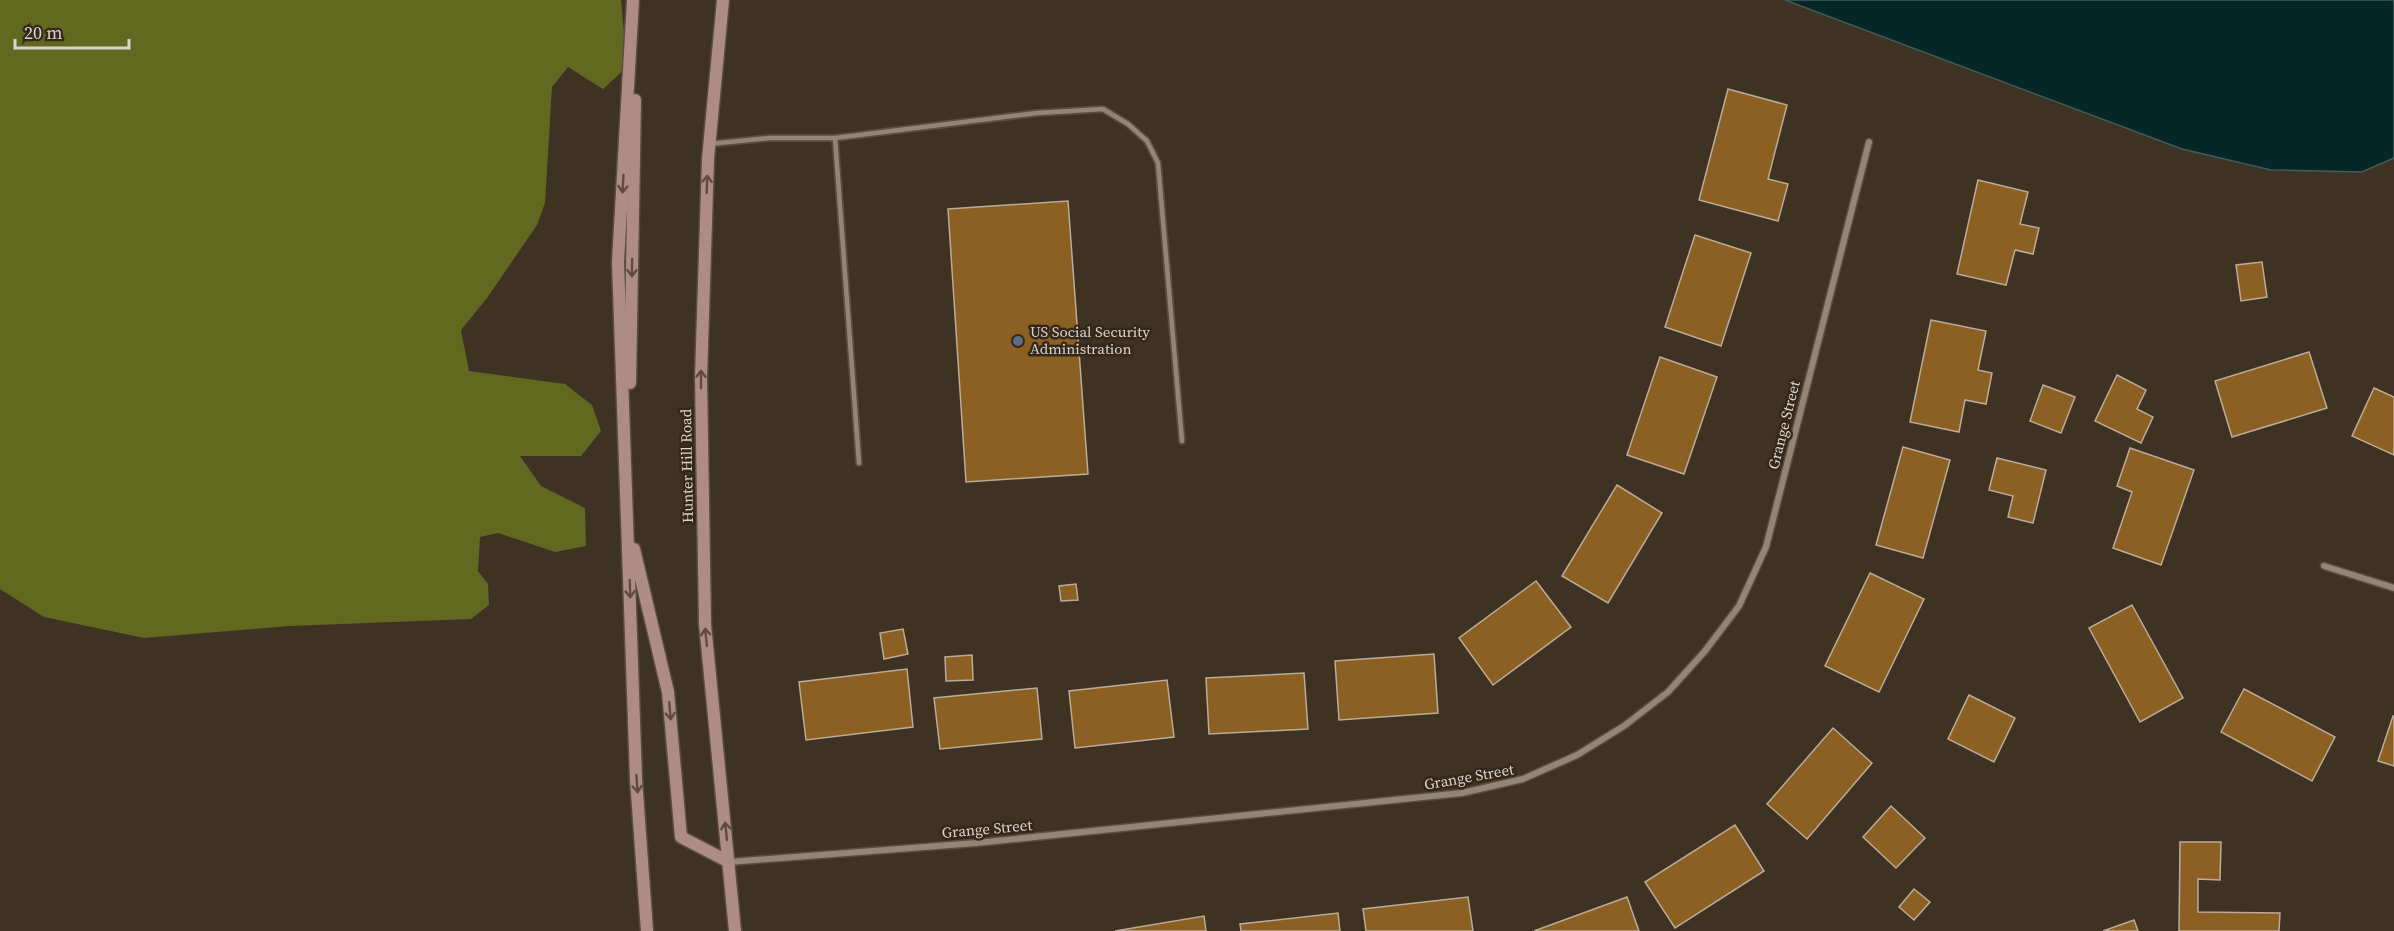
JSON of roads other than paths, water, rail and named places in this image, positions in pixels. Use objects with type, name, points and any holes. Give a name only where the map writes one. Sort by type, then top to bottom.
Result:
[{"type":"street","points":[[635,0],[627,524],[636,779],[647,931]]},
{"type":"street","name":"Hunter Hill Road","points":[[723,0],[709,144],[701,376],[705,624],[735,931]]},
{"type":"street","name":"Grange Street","points":[[729,862],[976,843],[1462,793],[1523,779],[1577,755],[1624,726],[1668,692],[1705,651],[1739,606],[1766,547],[1869,142]]},
{"type":"street","points":[[627,524],[668,692],[681,837],[729,862]]},
{"type":"street","points":[[2324,566],[2394,588]]},
{"type":"lane","points":[[709,144],[769,138],[835,138],[1037,113],[1103,109],[1128,124],[1147,141],[1158,163],[1182,441]]},
{"type":"lane","points":[[835,138],[859,464]]},
{"type":"water","points":[[1785,0],[2394,0],[2394,158],[2362,172],[2271,170],[2182,149]]},
{"type":"place","name":"US Social Security Administration","points":[[1018,341]]}]
